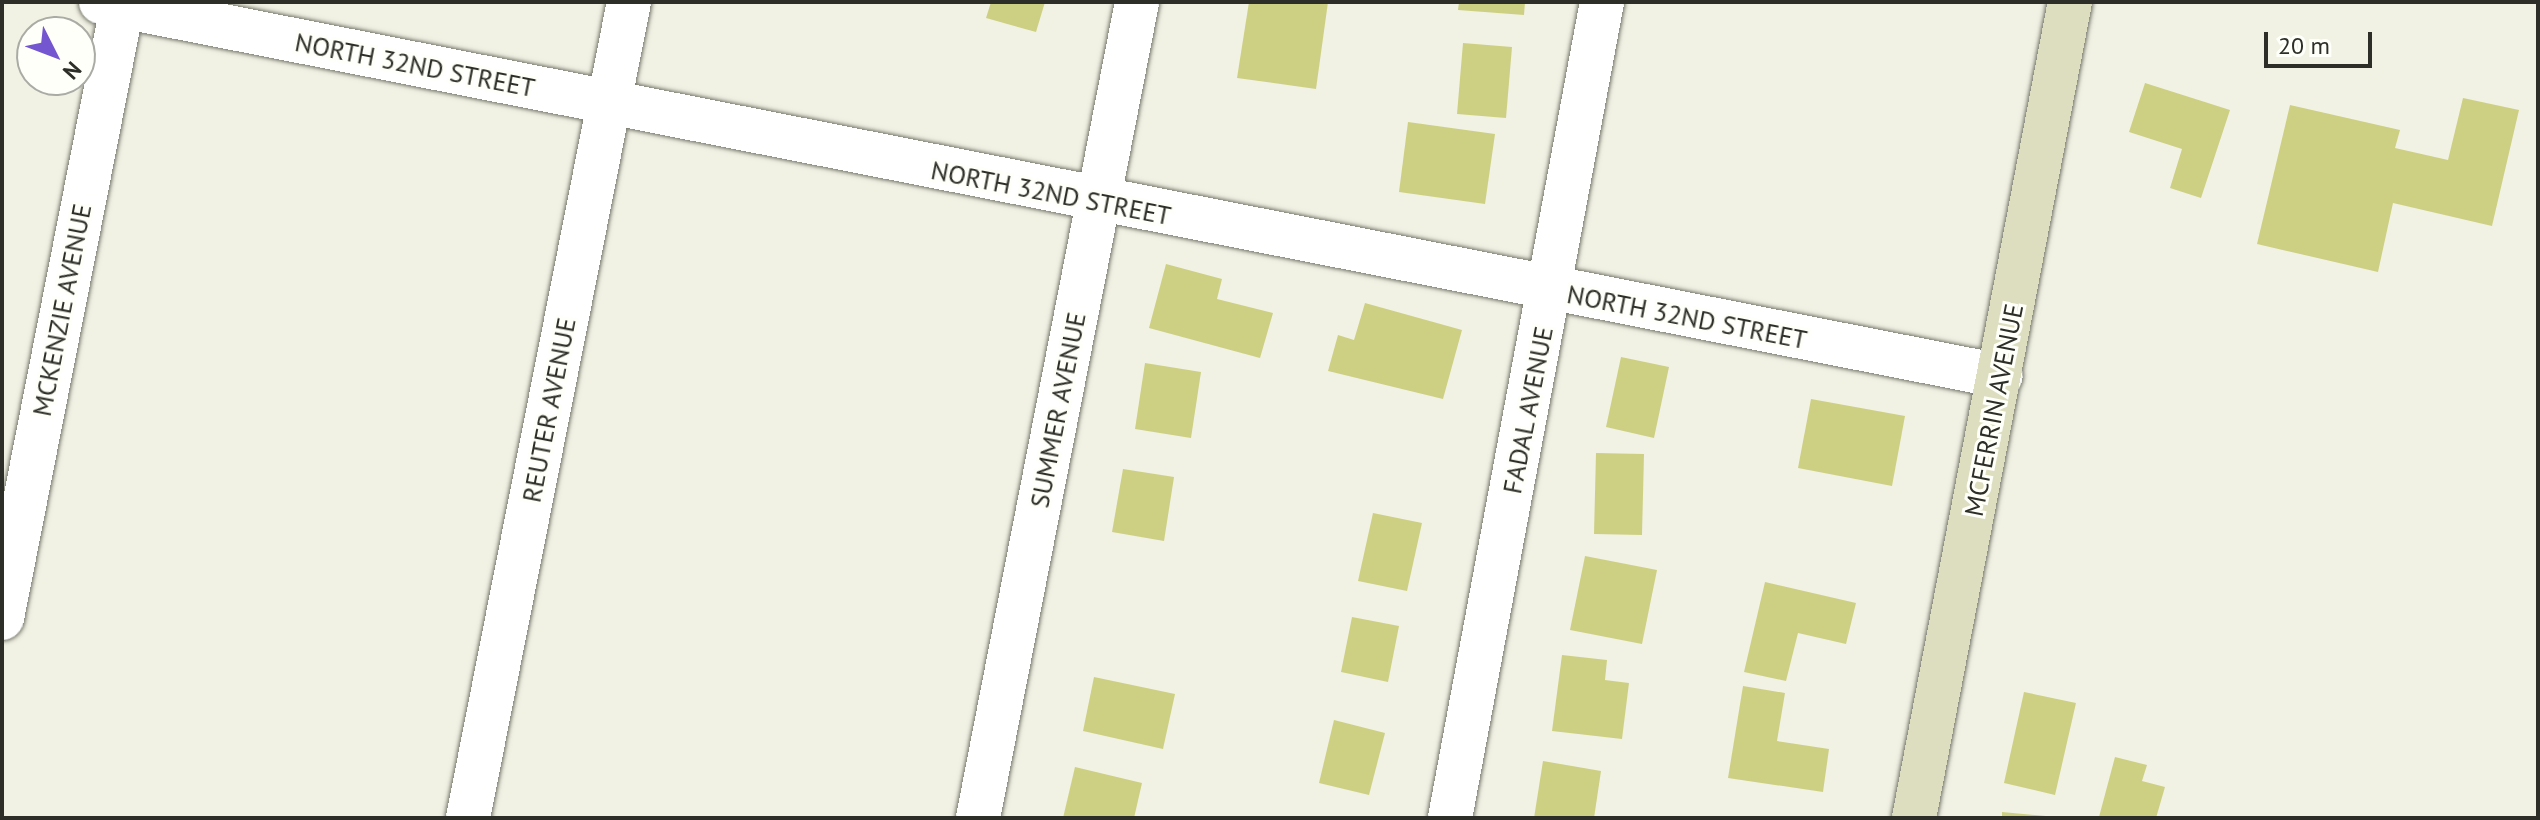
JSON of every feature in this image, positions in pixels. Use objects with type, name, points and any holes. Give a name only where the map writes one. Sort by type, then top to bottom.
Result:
[{"type":"street","name":"REUTER AVENUE","points":[[468,818],[629,2]]},
{"type":"street","name":"SUMMER AVENUE","points":[[978,818],[1137,2]]},
{"type":"street","name":"FADAL AVENUE","points":[[1450,818],[1602,2]]},
{"type":"street","name":"MCFERRIN AVENUE","points":[[1914,818],[2001,376],[2070,2]]},
{"type":"street","name":"NORTH 32ND STREET","points":[[115,3],[1098,202],[2001,376]]},
{"type":"street","name":"MCKENZIE AVENUE","points":[[2,618],[115,3]]},
{"type":"building","points":[[991,2],[1045,2],[1036,32],[986,18]]},
{"type":"building","points":[[1249,2],[1328,2],[1316,89],[1237,78]]},
{"type":"building","points":[[1459,2],[1525,2],[1524,15],[1458,10]]},
{"type":"building","points":[[1463,43],[1512,47],[1506,118],[1457,114]]},
{"type":"building","points":[[2145,83],[2230,110],[2201,198],[2170,188],[2182,149],[2129,132]]},
{"type":"building","points":[[2463,98],[2519,110],[2492,226],[2393,203],[2378,272],[2257,244],[2290,105],[2400,130],[2395,148],[2448,160]]},
{"type":"building","points":[[1408,122],[1495,134],[1485,204],[1399,192]]},
{"type":"building","points":[[1166,264],[1222,279],[1217,299],[1273,313],[1260,358],[1149,328]]},
{"type":"building","points":[[1365,303],[1462,330],[1443,399],[1328,371],[1338,335],[1354,340]]},
{"type":"building","points":[[1621,357],[1669,367],[1654,438],[1606,427]]},
{"type":"building","points":[[1145,363],[1201,372],[1191,438],[1135,429]]},
{"type":"building","points":[[1811,399],[1905,416],[1892,486],[1798,468]]},
{"type":"building","points":[[1596,453],[1644,454],[1642,535],[1594,534]]},
{"type":"building","points":[[1123,469],[1174,477],[1164,541],[1112,532]]},
{"type":"building","points":[[1373,513],[1422,523],[1407,591],[1358,581]]},
{"type":"building","points":[[1585,556],[1657,570],[1642,644],[1570,630]]},
{"type":"building","points":[[1765,582],[1856,603],[1846,644],[1798,633],[1786,681],[1744,672]]},
{"type":"building","points":[[1352,617],[1399,626],[1388,682],[1341,672]]},
{"type":"building","points":[[1562,655],[1607,660],[1605,680],[1629,683],[1622,739],[1552,731]]},
{"type":"building","points":[[1094,677],[1175,694],[1163,749],[1083,731]]},
{"type":"building","points":[[1743,686],[1785,693],[1777,741],[1829,749],[1823,792],[1728,778]]},
{"type":"building","points":[[2024,692],[2076,703],[2055,795],[2004,783]]},
{"type":"building","points":[[1334,720],[1385,733],[1369,795],[1319,783]]},
{"type":"building","points":[[2115,757],[2147,765],[2142,781],[2165,787],[2156,818],[2099,817]]},
{"type":"building","points":[[1543,761],[1601,771],[1594,818],[1534,818]]},
{"type":"building","points":[[1075,767],[1142,783],[1134,818],[1063,818]]},
{"type":"building","points":[[2002,812],[2046,816],[2046,818],[2002,818]]}]
